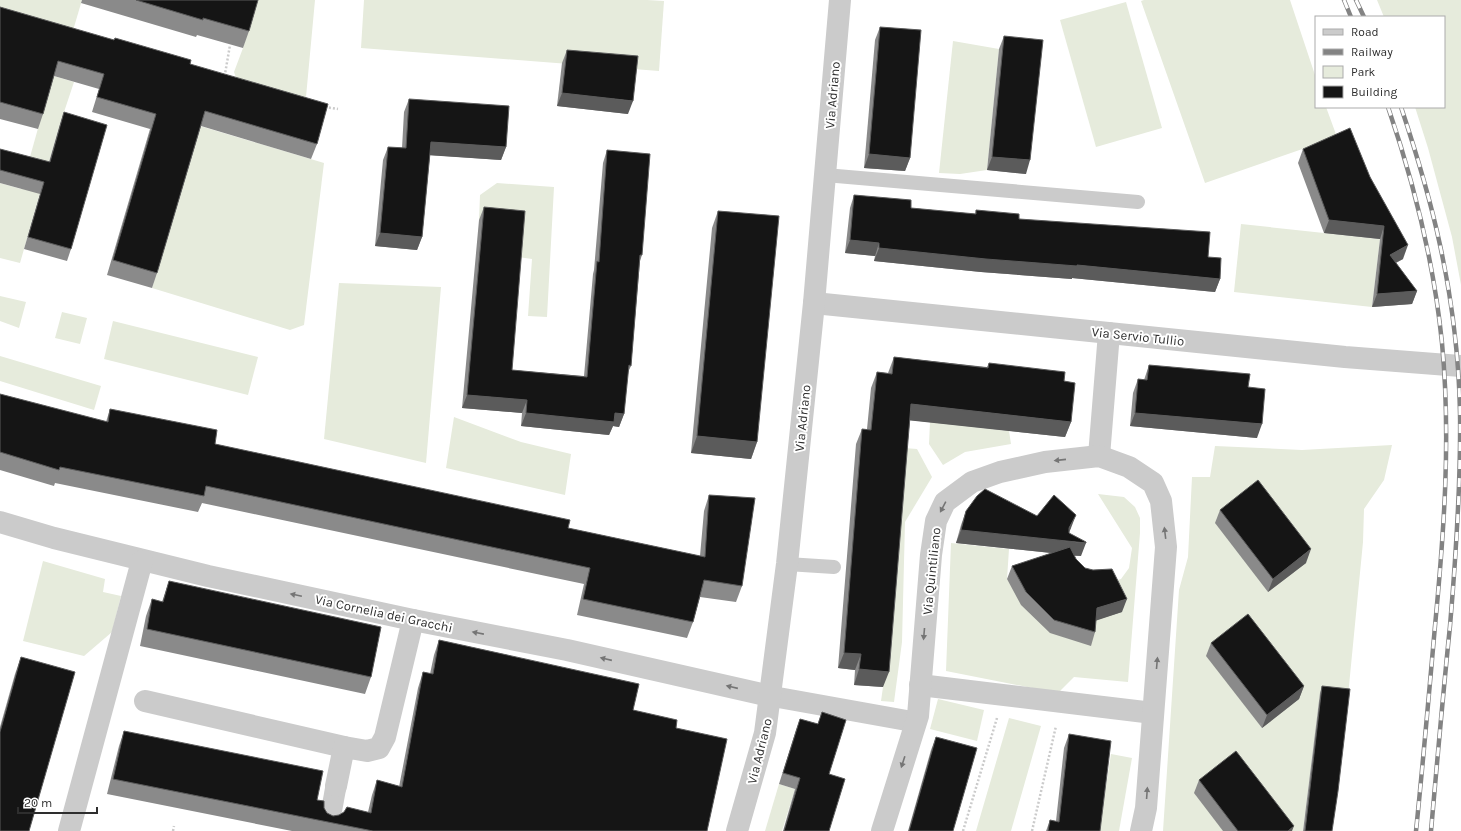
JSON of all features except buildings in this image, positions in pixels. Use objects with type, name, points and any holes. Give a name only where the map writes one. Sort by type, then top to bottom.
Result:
[{"type":"street","name":"Via Adriano","points":[[737,831],[766,733],[787,564],[814,303],[840,0]]},
{"type":"street","name":"Via Servio Tullio","points":[[814,303],[1345,357],[1461,366]]},
{"type":"street","points":[[1099,456],[1109,333]]},
{"type":"street","name":"Via Quintiliano","points":[[882,831],[918,716],[930,554],[936,521],[945,502],[972,482],[1000,472],[1044,462],[1099,456],[1130,467],[1153,483],[1161,501],[1166,548],[1146,808],[1141,831]]},
{"type":"street","name":"Via Cornelia dei Gracchi","points":[[0,522],[142,561],[413,620],[567,650],[770,696]]},
{"type":"street","points":[[69,831],[142,561]]},
{"type":"street","points":[[146,701],[344,747],[367,751],[379,748],[385,737],[413,620]]},
{"type":"street","points":[[920,685],[1153,714]]},
{"type":"street","points":[[770,696],[915,722]]},
{"type":"street","points":[[330,819],[344,747]]},
{"type":"lane","points":[[825,174],[1138,202]]},
{"type":"lane","points":[[787,564],[834,567]]},
{"type":"path","points":[[228,78],[225,74],[230,45]]},
{"type":"path","points":[[323,107],[338,109]]},
{"type":"path","points":[[963,831],[1004,695]]},
{"type":"path","points":[[1032,831],[1062,702]]},
{"type":"path","points":[[173,831],[174,826]]},
{"type":"green space","points":[[0,0],[82,0],[69,44],[0,24]]},
{"type":"green space","points":[[257,0],[315,0],[306,97],[239,86],[234,72],[243,48]]},
{"type":"green space","points":[[364,0],[664,1],[659,71],[361,48]]},
{"type":"green space","points":[[1290,0],[1315,75],[1315,108],[1326,108],[1337,137],[1205,183],[1141,1]]},
{"type":"green space","points":[[1377,0],[1461,0],[1461,285],[1452,237],[1428,148],[1415,108],[1445,108],[1445,16],[1384,16]]},
{"type":"green space","points":[[1126,2],[1162,128],[1096,147],[1060,20]]},
{"type":"green space","points":[[953,41],[999,49],[987,170],[960,174],[939,173]]},
{"type":"green space","points":[[0,60],[74,82],[60,124],[20,263],[0,258],[0,183],[21,189],[44,107]]},
{"type":"green space","points":[[200,126],[324,163],[304,325],[290,330],[152,288]]},
{"type":"green space","points":[[497,183],[554,187],[547,317],[528,316],[532,259],[518,257],[479,220],[480,195]]},
{"type":"green space","points":[[1241,224],[1380,239],[1372,307],[1234,292]]},
{"type":"green space","points":[[339,283],[441,287],[426,463],[324,439]]},
{"type":"green space","points":[[0,296],[26,302],[19,328],[0,321]]},
{"type":"green space","points":[[62,312],[87,318],[80,344],[55,338]]},
{"type":"green space","points":[[113,321],[258,357],[248,395],[104,359]]},
{"type":"green space","points":[[0,356],[101,386],[94,410],[0,381]]},
{"type":"green space","points":[[454,417],[521,442],[571,454],[565,495],[446,468]]},
{"type":"green space","points":[[930,422],[1009,431],[1011,444],[965,452],[943,465],[929,444]]},
{"type":"green space","points":[[1392,445],[1384,480],[1364,509],[1363,542],[1348,696],[1320,694],[1303,831],[1163,831],[1179,590],[1188,557],[1192,477],[1210,477],[1215,446],[1302,450]]},
{"type":"green space","points":[[904,448],[917,449],[932,477],[905,522],[902,642],[894,702],[881,701]]},
{"type":"green space","points":[[1098,494],[1124,497],[1135,507],[1140,518],[1128,682],[1074,677],[1058,693],[946,671],[951,543],[1009,549],[1007,579],[1092,622],[1107,583],[1121,579],[1129,568],[1132,548]]},
{"type":"green space","points":[[43,561],[105,579],[103,592],[121,596],[112,632],[84,656],[23,641]]},
{"type":"green space","points":[[938,699],[984,710],[977,741],[930,729]]},
{"type":"green space","points":[[1009,718],[1041,726],[1011,831],[976,831]]},
{"type":"green space","points":[[1111,754],[1132,758],[1119,831],[1099,831]]},
{"type":"green space","points":[[779,784],[795,789],[782,831],[765,831]]},
{"type":"railway","points":[[1344,0],[1351,16]]},
{"type":"railway","points":[[1356,0],[1364,16]]},
{"type":"railway","points":[[1388,108],[1422,224],[1434,283],[1445,379],[1446,450],[1444,520],[1416,831]]},
{"type":"railway","points":[[1401,108],[1427,193],[1444,266],[1454,329],[1460,413],[1460,466],[1456,546],[1431,831]]}]
